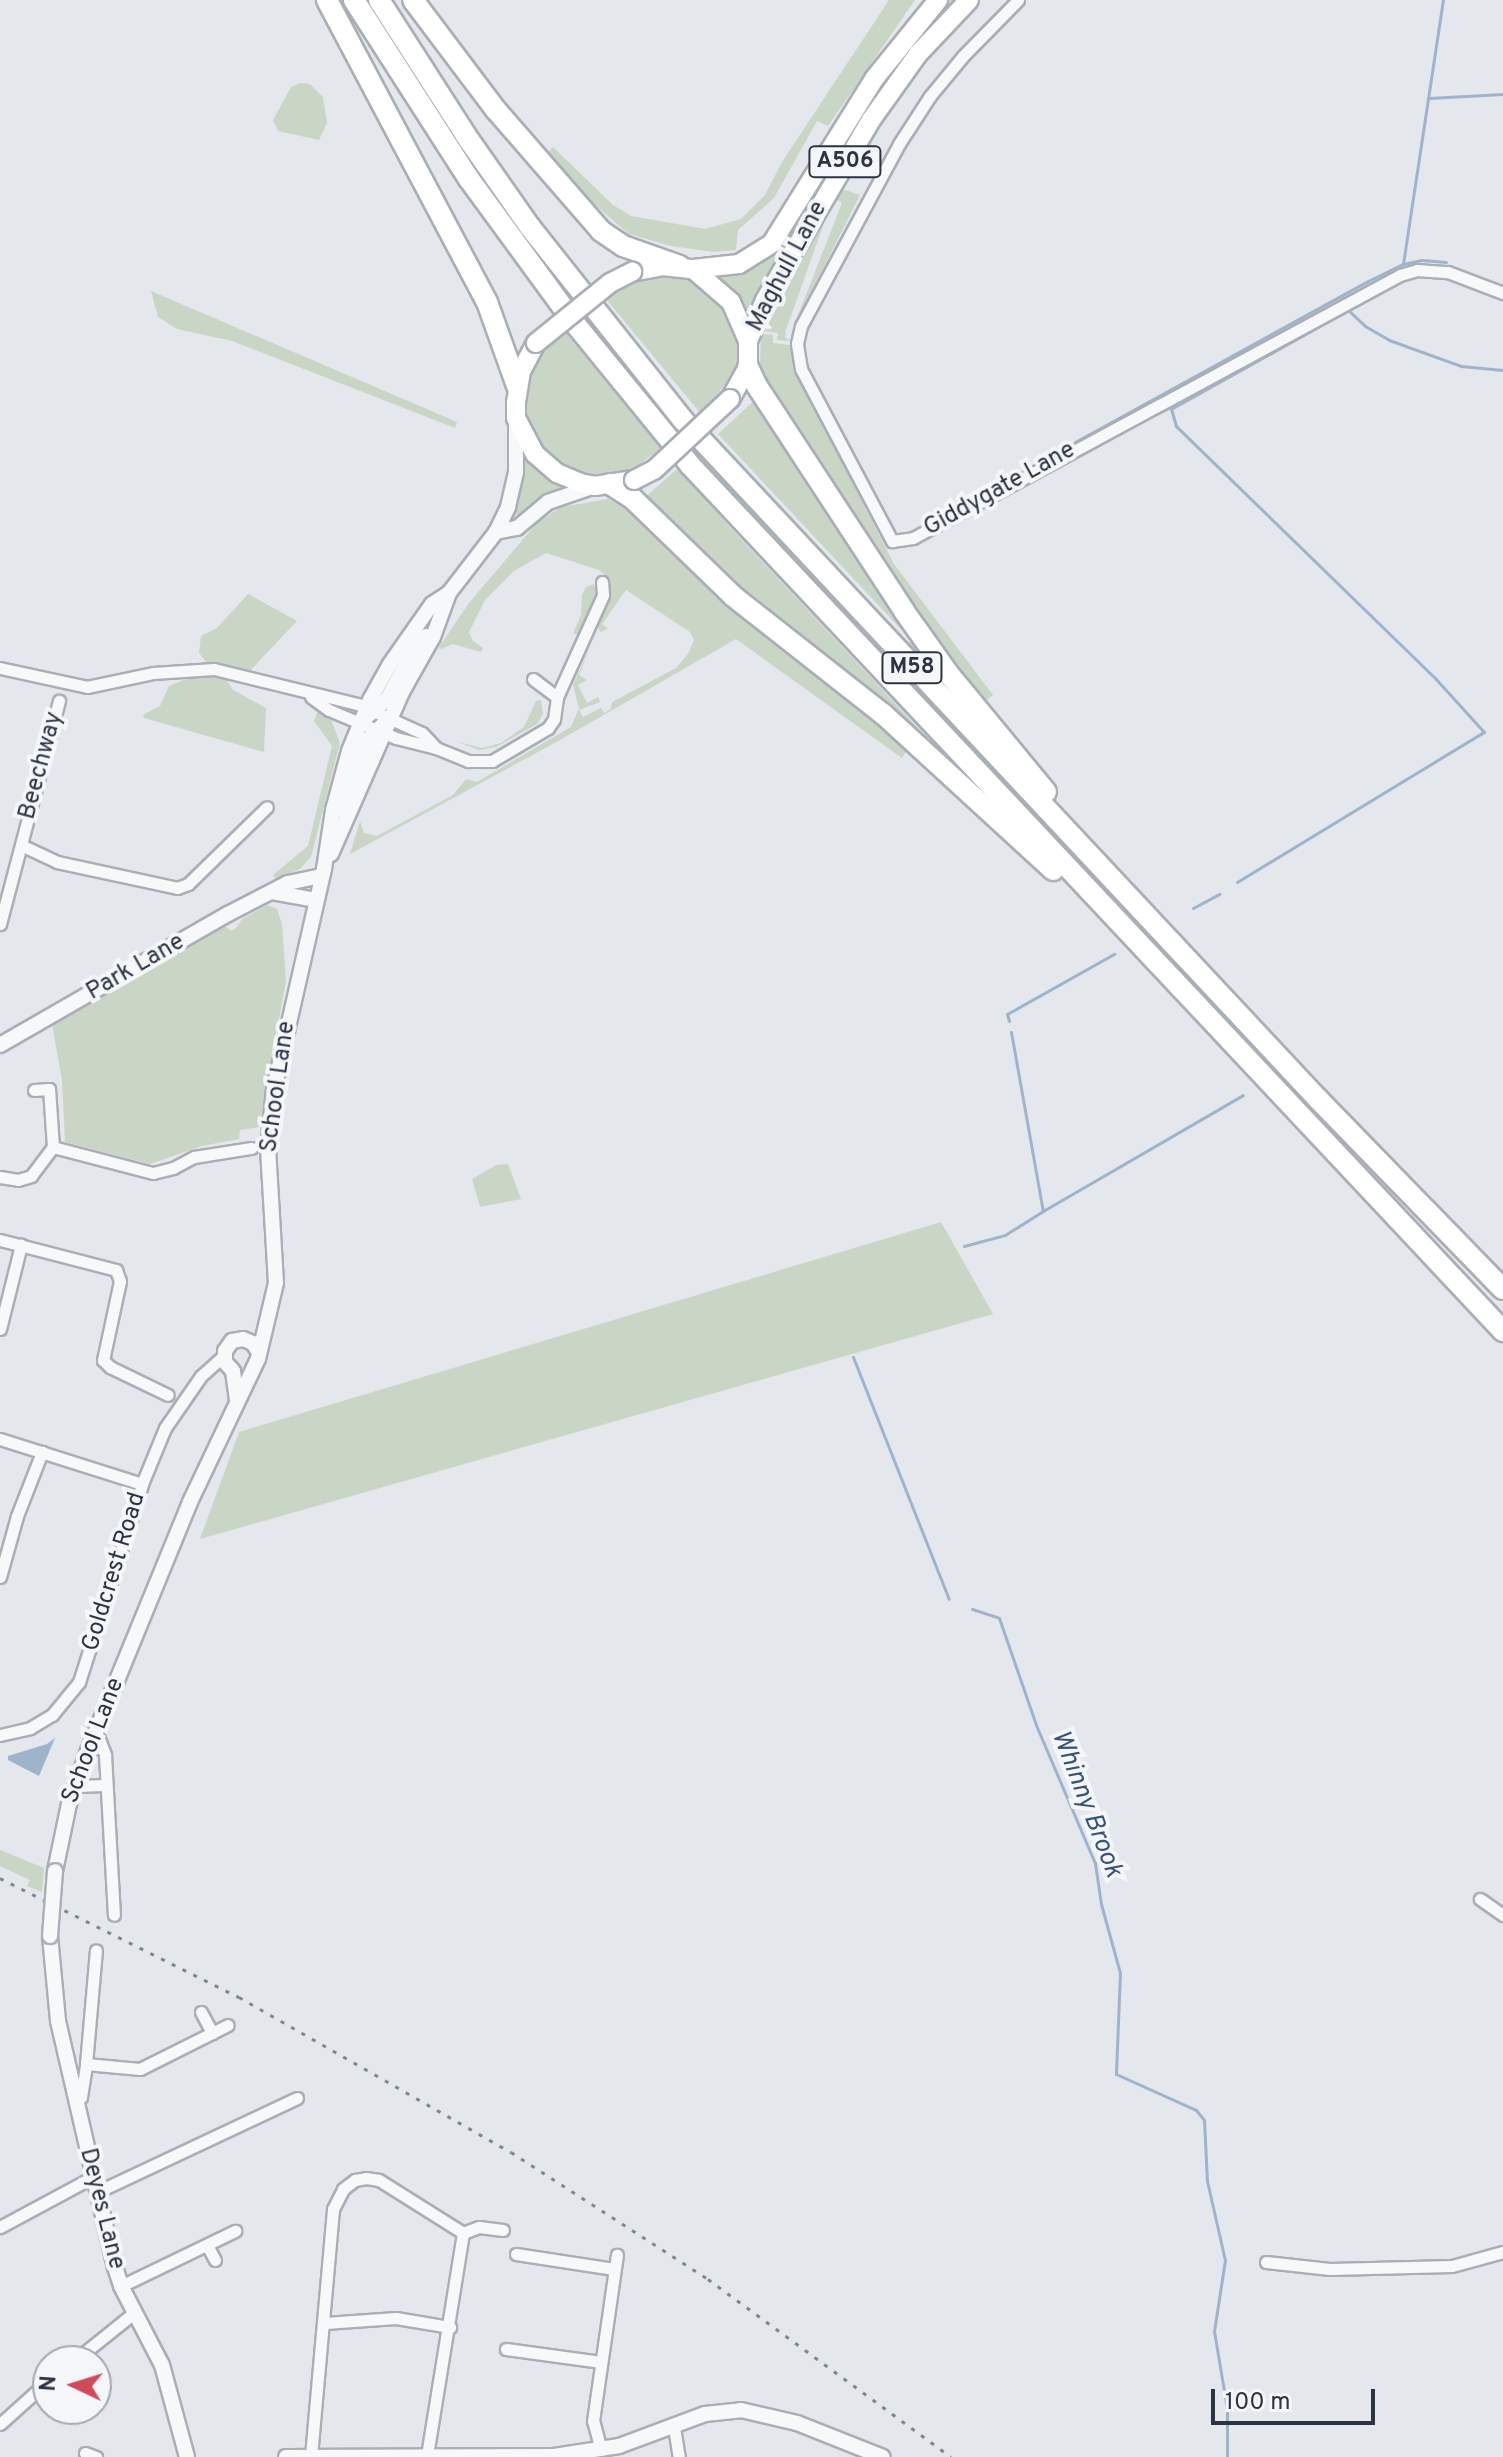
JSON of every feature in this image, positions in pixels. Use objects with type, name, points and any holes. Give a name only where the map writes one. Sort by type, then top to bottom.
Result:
[{"type":"highway","points":[[327,0],[487,302],[517,386]]},
{"type":"highway","name":"M58","points":[[354,0],[469,179],[576,325],[690,465],[1503,1331]]},
{"type":"highway","name":"M58","points":[[379,0],[504,191],[638,367],[763,509],[1503,1289]]},
{"type":"highway","points":[[413,0],[496,110],[601,231],[623,246],[686,268]]},
{"type":"highway","name":"M58","points":[[748,367],[837,511],[948,673],[1103,857],[1148,918]]},
{"type":"highway","name":"M58","points":[[603,485],[633,499],[733,596],[913,740],[1187,997]]},
{"type":"main road","name":"Maghull Lane","points":[[686,268],[739,264],[772,243],[874,79],[938,0]]},
{"type":"main road","name":"Maghull Lane","points":[[748,341],[765,300],[871,120],[918,54],[969,0]]},
{"type":"main road","name":"A506","points":[[686,268],[731,302],[748,341],[748,367],[730,399],[654,470],[634,480],[603,485],[570,480],[546,465],[535,454],[516,418],[517,386],[527,356],[536,343],[610,283],[632,272],[686,268]]},
{"type":"street","name":"Giddygate Lane","points":[[1018,0],[963,56],[930,96],[892,157],[801,326],[797,344],[801,369],[892,541],[913,538],[1401,274],[1417,270],[1448,272],[1503,293]]},
{"type":"street","points":[[449,593],[496,532],[514,485],[516,418]]},
{"type":"street","points":[[496,532],[517,528],[548,502],[603,485]]},
{"type":"street","points":[[304,693],[329,710],[381,732],[468,761],[492,761],[548,728],[558,710],[557,697],[603,595],[602,582]]},
{"type":"street","name":"School Lane","points":[[323,873],[381,732],[439,622],[449,593]]},
{"type":"street","name":"School Lane","points":[[76,2102],[58,2021],[50,1936],[55,1871],[74,1786],[190,1502],[258,1351],[276,1283],[269,1125],[283,1037],[323,873],[336,798],[360,723],[370,709],[390,664],[432,604],[449,593]]},
{"type":"street","name":"School Lane","points":[[370,709],[387,699],[413,651],[439,622]]},
{"type":"street","points":[[0,668],[87,687],[153,673],[205,668],[370,709],[422,733],[436,748]]},
{"type":"street","points":[[533,679],[557,697]]},
{"type":"street","name":"Beechway","points":[[0,924],[59,701]]},
{"type":"street","name":"School Lane","points":[[328,840],[365,742],[381,732]]},
{"type":"street","points":[[21,845],[57,862],[177,888],[188,884],[267,807]]},
{"type":"street","name":"Park Lane","points":[[0,1045],[288,883],[323,873]]},
{"type":"street","points":[[272,892],[316,900]]},
{"type":"street","points":[[0,1177],[18,1180],[31,1176],[53,1147],[49,1089],[34,1090]]},
{"type":"street","points":[[53,1147],[153,1173],[173,1168],[194,1157],[251,1148]]},
{"type":"street","points":[[0,1240],[118,1272],[120,1281],[103,1360],[110,1367],[168,1395]]},
{"type":"street","points":[[0,1329],[21,1245]]},
{"type":"street","name":"School Lane","points":[[229,1364],[232,1341],[243,1339],[269,1307]]},
{"type":"street","points":[[243,1339],[253,1343],[258,1351]]},
{"type":"street","points":[[229,1364],[242,1373],[252,1369]]},
{"type":"street","points":[[229,1364],[237,1400]]},
{"type":"street","name":"Goldcrest Road","points":[[0,1735],[30,1728],[52,1715],[79,1682],[142,1484],[165,1428],[201,1376],[229,1364]]},
{"type":"street","points":[[0,1439],[142,1484]]},
{"type":"street","points":[[0,1577],[17,1516],[42,1452]]},
{"type":"street","points":[[96,1731],[105,1755],[114,1915]]},
{"type":"street","points":[[74,1786],[105,1785]]},
{"type":"street","points":[[1480,1899],[1503,1915]]},
{"type":"street","name":"Deyes Lane","points":[[96,1950],[86,2064],[81,2097],[76,2102],[121,2286],[171,2390],[187,2457]]},
{"type":"street","points":[[201,2012],[212,2033]]},
{"type":"street","points":[[86,2064],[140,2069],[228,2025]]},
{"type":"street","points":[[0,2227],[297,2098]]},
{"type":"street","points":[[311,2456],[318,2350],[325,2323],[333,2209],[343,2189],[355,2180],[379,2180],[463,2233]]},
{"type":"street","points":[[463,2233],[479,2227],[503,2230]]},
{"type":"street","points":[[121,2286],[235,2231]]},
{"type":"street","points":[[427,2455],[463,2233]]},
{"type":"street","points":[[532,2256],[535,2241]]},
{"type":"street","points":[[207,2245],[215,2260]]},
{"type":"street","points":[[1266,2262],[1330,2269],[1452,2266],[1503,2252]]},
{"type":"street","points":[[516,2254],[614,2269]]},
{"type":"street","points":[[601,2450],[593,2421],[617,2255]]},
{"type":"street","points":[[94,2345],[135,2312]]},
{"type":"street","points":[[325,2323],[396,2318],[450,2327]]},
{"type":"street","points":[[506,2349],[601,2362]]},
{"type":"street","points":[[518,2365],[521,2351]]},
{"type":"street","points":[[0,2424],[32,2395]]},
{"type":"street","points":[[286,2457],[554,2456],[601,2450],[717,2412],[755,2411],[883,2457]]},
{"type":"street","points":[[674,2427],[679,2457]]},
{"type":"green space","points":[[365,0],[372,0],[571,292],[567,295],[452,136]]},
{"type":"green space","points":[[889,0],[915,0],[828,126],[817,121],[774,198],[738,230],[736,250],[714,252],[671,246],[629,234],[587,198],[546,155],[553,147],[613,205],[631,216],[705,229],[741,219],[765,195],[782,162]]},
{"type":"green space","points":[[947,0],[960,0],[748,316],[734,292],[717,275],[747,267],[895,61]]},
{"type":"green space","points":[[300,83],[310,84],[323,97],[327,123],[319,140],[278,131],[273,120],[291,87]]},
{"type":"green space","points":[[842,189],[860,195],[791,333],[842,203],[836,199]]},
{"type":"green space","points":[[828,212],[786,330],[785,337],[790,341],[777,340],[778,333],[763,331],[764,326]]},
{"type":"green space","points":[[643,274],[686,276],[696,281],[722,301],[739,341],[738,362],[731,383],[727,382],[701,414],[606,299]]},
{"type":"green space","points":[[151,291],[457,422],[455,428],[232,341],[177,329],[158,317]]},
{"type":"green space","points":[[587,314],[683,429],[679,433],[583,317]]},
{"type":"green space","points":[[564,331],[661,448],[640,464],[622,472],[623,475],[597,479],[571,472],[542,452],[524,416],[522,392],[535,362]]},
{"type":"green space","points":[[761,334],[773,335],[773,343],[790,345],[797,374],[894,564],[993,695],[983,703],[914,611],[766,390],[770,386],[760,365]]},
{"type":"green space","points":[[757,398],[971,712],[907,645],[911,640],[718,434]]},
{"type":"green space","points":[[700,449],[957,724],[948,732],[698,462],[695,454]]},
{"type":"green space","points":[[523,451],[541,471],[566,488],[517,515],[511,509],[521,485]]},
{"type":"green space","points":[[678,468],[979,793],[790,636],[643,499]]},
{"type":"green space","points":[[608,499],[628,510],[632,506],[657,538],[713,589],[908,748],[902,758],[736,639],[560,740],[350,854],[360,821],[364,833],[377,836],[453,795],[466,779],[477,782],[571,727],[579,708],[573,685],[591,645],[579,675],[587,680],[578,685],[587,703],[598,697],[600,702],[579,710],[583,717],[601,708],[604,713],[611,709],[612,702],[676,668],[688,654],[694,640],[690,632],[626,590],[602,624],[608,629],[600,632],[597,624],[610,589],[606,576],[599,570],[546,553],[514,571],[485,600],[469,632],[473,641],[483,648],[481,652],[453,644],[439,647],[469,603],[537,523],[561,507]]},
{"type":"green space","points":[[594,584],[597,593],[578,635],[573,633],[581,615],[582,595],[586,587]]},
{"type":"green space","points":[[248,594],[297,621],[247,674],[208,664],[199,653],[201,636],[217,628]]},
{"type":"green space","points":[[196,675],[226,679],[233,690],[266,708],[264,752],[144,718],[143,715],[160,706],[169,686]]},
{"type":"green space","points":[[541,700],[543,714],[537,724],[496,747],[479,750],[458,742],[482,748],[501,743],[524,727],[536,701]]},
{"type":"green space","points":[[318,710],[330,717],[340,743],[311,857],[300,869],[276,880],[273,875],[308,846],[332,746],[314,721]]},
{"type":"green space","points":[[268,905],[277,909],[282,924],[286,981],[259,1127],[240,1130],[239,1139],[202,1146],[150,1164],[65,1142],[62,1080],[52,1024],[225,926],[231,931],[242,919]]},
{"type":"green space","points":[[508,1164],[521,1199],[480,1207],[472,1179],[496,1165]]},
{"type":"green space","points":[[941,1222],[993,1314],[200,1539],[239,1432]]},
{"type":"green space","points":[[0,1850],[44,1868],[42,1892],[27,1886],[30,1880],[0,1866]]},
{"type":"water","points":[[55,1738],[39,1776],[8,1760],[8,1756],[47,1744]]},
{"type":"waterway","points":[[1403,264],[1443,0]]},
{"type":"waterway","points":[[1429,98],[1503,94]]},
{"type":"waterway","points":[[1075,442],[1403,264],[1422,260],[1446,262]]},
{"type":"waterway","points":[[1237,882],[1484,732],[1436,679],[1176,426],[1171,409],[1348,310],[1365,326],[1389,340],[1461,366],[1503,370]]},
{"type":"waterway","points":[[1193,908],[1219,894]]},
{"type":"waterway","points":[[1009,1021],[1007,1014],[1114,954]]},
{"type":"waterway","points":[[1011,1032],[1043,1211],[1243,1095]]},
{"type":"waterway","points":[[964,1246],[1005,1235],[1043,1211]]},
{"type":"waterway","points":[[853,1357],[949,1599]]},
{"type":"waterway","name":"Whinny Brook","points":[[972,1609],[999,1618],[1036,1725],[1095,1863],[1101,1904],[1120,1973],[1116,2074],[1196,2110],[1204,2120],[1207,2181],[1225,2260],[1214,2331],[1227,2409],[1227,2457]]},
{"type":"railway","points":[[0,1878],[239,1997],[511,2152],[708,2279],[951,2457]]}]
